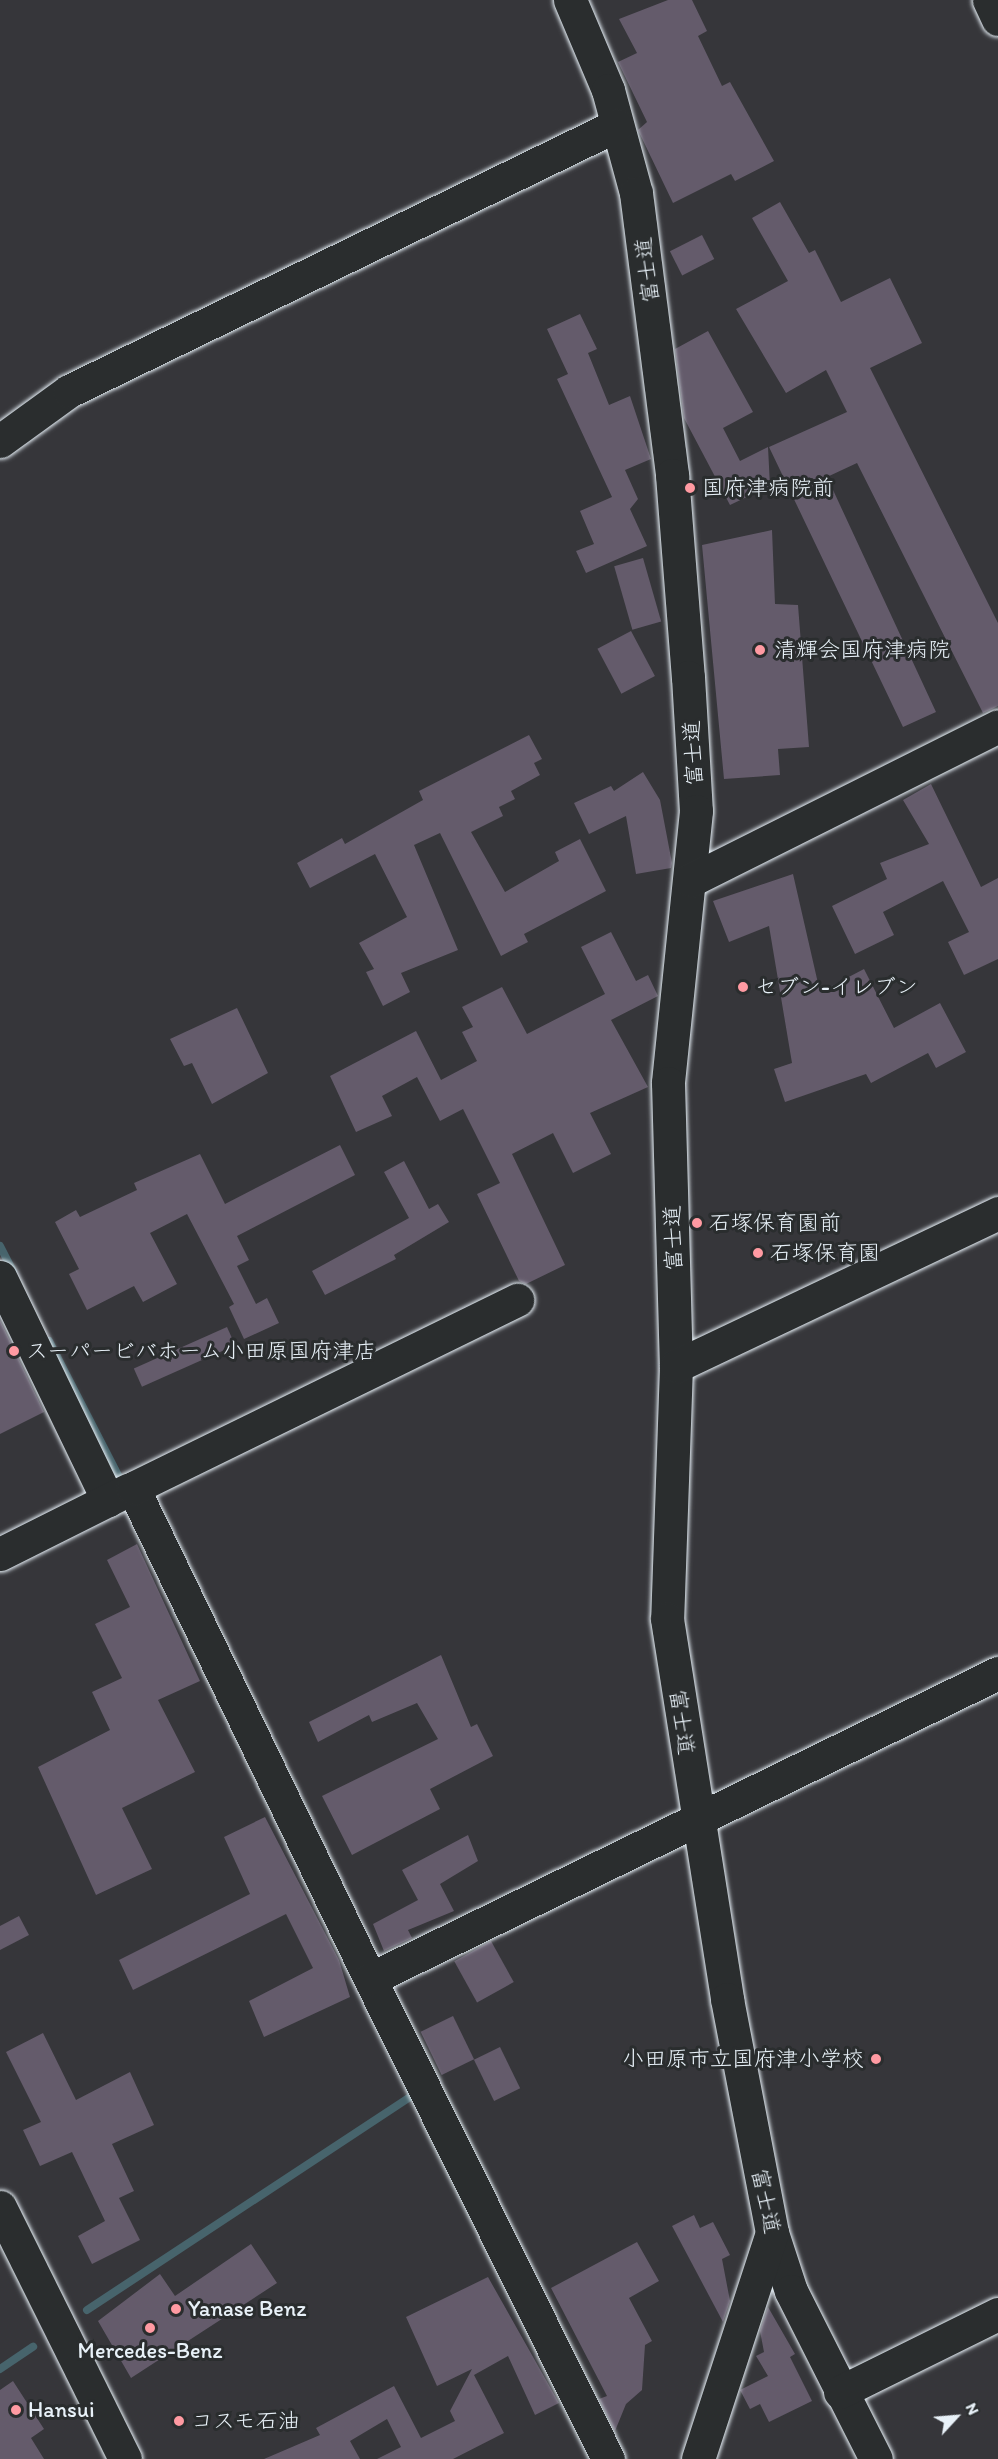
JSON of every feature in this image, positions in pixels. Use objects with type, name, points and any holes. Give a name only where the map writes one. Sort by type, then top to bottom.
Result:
[{"type":"street","name":"富士道","points":[[570,0],[617,125],[644,238],[672,475],[696,811],[669,1083],[676,1366],[667,1619],[696,1819],[772,2233],[791,2291],[840,2392],[876,2459]]},
{"type":"street","points":[[989,0],[998,19]]},
{"type":"street","points":[[0,441],[69,391],[617,125]]},
{"type":"street","points":[[690,879],[998,726]]},
{"type":"street","points":[[676,1366],[998,1213]]},
{"type":"street","points":[[0,1277],[120,1494],[370,1979],[608,2459]]},
{"type":"street","points":[[0,1554],[517,1300]]},
{"type":"street","points":[[370,1979],[998,1673]]},
{"type":"street","points":[[0,2207],[124,2459]]},
{"type":"street","points":[[698,2459],[772,2233]]},
{"type":"street","points":[[840,2392],[998,2314]]},
{"type":"building","points":[[668,0],[692,0],[707,31],[698,36],[722,86],[730,82],[774,161],[735,181],[731,174],[673,203],[638,130],[647,122],[618,62],[637,53],[619,19]]},
{"type":"building","points":[[780,202],[809,253],[815,250],[841,302],[890,278],[922,343],[870,368],[998,623],[998,706],[983,713],[857,463],[827,477],[936,712],[903,727],[769,447],[847,412],[826,370],[786,393],[736,309],[788,281],[752,218]]},
{"type":"building","points":[[702,235],[714,259],[682,275],[670,251]]},
{"type":"building","points":[[580,314],[597,349],[588,353],[609,405],[630,396],[651,459],[625,470],[638,499],[630,509],[647,546],[586,573],[576,551],[594,544],[580,511],[612,497],[557,379],[568,374],[547,329]]},
{"type":"building","points":[[708,331],[753,412],[723,428],[740,461],[768,447],[770,486],[730,505],[684,418],[675,349]]},
{"type":"building","points":[[772,530],[775,604],[798,605],[809,747],[778,749],[780,775],[724,779],[702,545]]},
{"type":"building","points":[[643,558],[661,621],[632,630],[614,566]]},
{"type":"building","points":[[631,631],[655,676],[621,694],[597,649]]},
{"type":"building","points":[[529,735],[542,759],[534,763],[540,775],[511,791],[515,799],[499,807],[503,816],[471,832],[505,892],[559,861],[555,852],[580,839],[606,891],[524,934],[528,942],[501,956],[440,833],[414,845],[458,950],[401,973],[410,992],[383,1006],[366,972],[374,969],[359,943],[407,917],[375,854],[310,888],[297,863],[342,838],[345,844],[423,800],[419,791]]},
{"type":"building","points":[[643,772],[660,800],[672,863],[671,868],[636,874],[626,816],[589,834],[574,803],[611,786],[614,791]]},
{"type":"building","points":[[931,784],[981,887],[998,878],[998,959],[964,975],[948,942],[969,932],[943,881],[883,912],[894,935],[855,954],[832,906],[887,879],[880,863],[929,844],[903,800]]},
{"type":"building","points":[[793,874],[820,992],[864,969],[894,1028],[940,1003],[966,1052],[936,1068],[928,1053],[871,1083],[866,1074],[785,1102],[774,1069],[792,1063],[769,926],[729,942],[713,901]]},
{"type":"building","points":[[611,932],[636,981],[648,975],[658,996],[611,1020],[648,1087],[590,1113],[611,1154],[573,1173],[553,1133],[512,1154],[565,1265],[526,1284],[519,1281],[477,1194],[500,1183],[463,1109],[440,1121],[417,1077],[382,1096],[392,1116],[356,1132],[330,1076],[416,1031],[441,1080],[477,1061],[462,1032],[473,1027],[462,1007],[502,987],[527,1034],[605,994],[581,947]]},
{"type":"building","points":[[237,1008],[268,1073],[212,1104],[192,1063],[184,1066],[170,1039]]},
{"type":"building","points":[[340,1145],[355,1175],[237,1236],[249,1260],[237,1266],[256,1304],[267,1298],[279,1323],[244,1339],[229,1307],[234,1304],[187,1214],[150,1233],[177,1284],[143,1302],[134,1286],[87,1310],[69,1274],[79,1269],[55,1222],[76,1210],[80,1217],[137,1190],[134,1183],[200,1154],[225,1204]]},
{"type":"building","points":[[404,1161],[429,1209],[438,1204],[449,1222],[394,1255],[396,1259],[325,1295],[312,1271],[409,1218],[384,1172]]},
{"type":"building","name":"スーパービバホーム小田原国府津店","points":[[0,1320],[44,1412],[0,1434]]},
{"type":"building","points":[[227,1327],[235,1345],[142,1387],[134,1368]]},
{"type":"building","points":[[137,1544],[200,1681],[158,1700],[195,1772],[122,1808],[152,1869],[96,1895],[38,1767],[110,1730],[92,1692],[122,1678],[95,1624],[130,1607],[107,1560]]},
{"type":"building","points":[[441,1655],[471,1727],[477,1724],[493,1756],[430,1789],[440,1809],[352,1855],[322,1796],[438,1739],[417,1703],[372,1722],[369,1715],[318,1742],[309,1722]]},
{"type":"building","points":[[265,1817],[339,1960],[350,1997],[264,2037],[249,2001],[313,1968],[286,1914],[133,1990],[119,1960],[250,1894],[224,1837]]},
{"type":"building","points":[[468,1835],[478,1861],[440,1884],[454,1911],[408,1930],[412,1938],[384,1951],[373,1924],[418,1900],[402,1870]]},
{"type":"building","points":[[19,1916],[29,1935],[0,1950],[0,1926]]},
{"type":"building","points":[[491,1941],[514,1982],[477,2002],[454,1961]]},
{"type":"building","points":[[453,2016],[474,2059],[442,2075],[421,2032]]},
{"type":"building","points":[[43,2033],[76,2100],[130,2072],[154,2125],[112,2144],[134,2191],[119,2198],[140,2240],[92,2264],[78,2236],[105,2221],[72,2152],[40,2166],[23,2130],[41,2122],[6,2052]]},
{"type":"building","points":[[500,2047],[520,2088],[494,2101],[474,2060]]},
{"type":"building","points":[[694,2215],[700,2228],[713,2222],[730,2255],[722,2259],[730,2301],[723,2322],[672,2226]]},
{"type":"building","points":[[637,2242],[659,2281],[629,2298],[652,2341],[645,2345],[642,2390],[626,2404],[615,2431],[599,2399],[607,2396],[551,2288]]},
{"type":"building","name":"Yanase Benz","points":[[251,2244],[277,2283],[131,2378],[98,2321],[160,2274],[175,2296]]},
{"type":"building","points":[[488,2277],[559,2403],[535,2415],[508,2356],[474,2375],[504,2433],[453,2459],[377,2459],[401,2447],[387,2419],[350,2441],[360,2459],[264,2459],[320,2435],[316,2428],[394,2386],[421,2438],[455,2421],[450,2411],[472,2369],[437,2386],[406,2317]]},
{"type":"building","points":[[768,2307],[795,2354],[790,2357],[812,2401],[769,2422],[760,2404],[750,2409],[740,2390],[768,2376],[756,2356],[764,2352],[760,2331]]},
{"type":"building","name":"Hansui","points":[[13,2381],[44,2429],[31,2438],[44,2459],[0,2459],[0,2390]]},
{"type":"waterway","points":[[0,1246],[13,1272]]},
{"type":"waterway","points":[[49,1341],[123,1485]]},
{"type":"waterway","points":[[87,2310],[413,2095],[410,2089]]},
{"type":"waterway","points":[[0,2369],[33,2347]]},
{"type":"place","name":"国府津病院前","points":[[690,488]]},
{"type":"place","name":"清輝会国府津病院","points":[[760,650]]},
{"type":"place","name":"セブン-イレブン","points":[[743,987]]},
{"type":"place","name":"石塚保育園前","points":[[697,1223]]},
{"type":"place","name":"石塚保育園","points":[[758,1253]]},
{"type":"place","name":"スーパービバホーム小田原国府津店","points":[[14,1351]]},
{"type":"place","name":"小田原市立国府津小学校","points":[[876,2059]]},
{"type":"place","name":"Yanase Benz","points":[[176,2309]]},
{"type":"place","name":"Mercedes-Benz","points":[[150,2328]]},
{"type":"place","name":"Hansui","points":[[16,2410]]},
{"type":"place","name":"コスモ石油","points":[[179,2421]]}]
